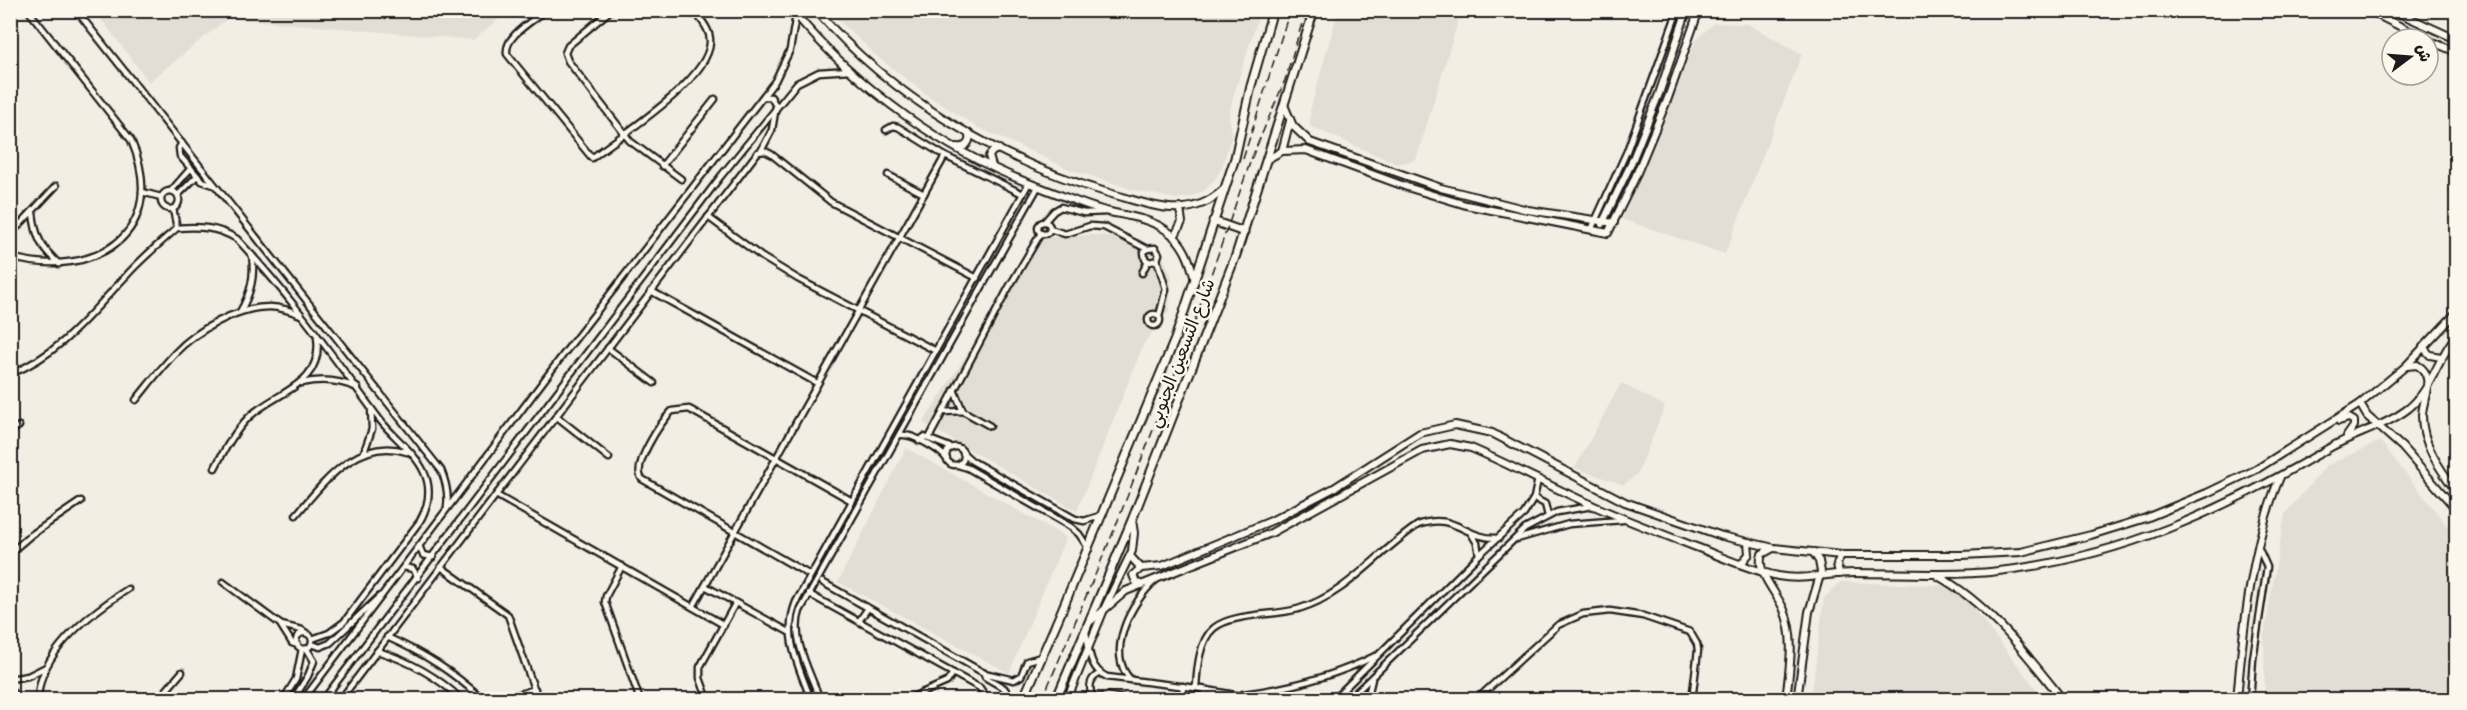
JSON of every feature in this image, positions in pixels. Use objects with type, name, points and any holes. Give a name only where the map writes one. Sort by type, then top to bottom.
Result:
[{"type":"main road","name":"شارع التسعين الجنوبي","points":[[1023,699],[1089,549],[1176,339],[1239,145],[1251,86],[1273,10]]},
{"type":"main road","name":"شارع التسعين الجنوبي","points":[[1056,699],[1132,520],[1244,232],[1314,10]]},
{"type":"main road","points":[[1213,221],[1244,232]]},
{"type":"street","points":[[10,257],[59,264],[85,260],[112,248],[134,221],[143,181],[140,160],[131,140],[28,10]]},
{"type":"street","points":[[76,10],[441,470],[448,497],[446,509]]},
{"type":"street","points":[[546,10],[509,42],[507,51],[509,57],[592,158],[678,92],[700,67],[708,51],[709,36],[706,27],[694,10]]},
{"type":"street","points":[[611,10],[568,46],[565,53],[571,66],[630,141],[681,179]]},
{"type":"street","points":[[816,10],[880,72],[931,110],[968,133],[1046,171],[1094,188],[1162,207],[1180,209],[1202,205],[1224,189]]},
{"type":"street","points":[[1591,230],[1636,128],[1678,10]]},
{"type":"street","points":[[1599,232],[1630,166],[1659,94],[1687,10]]},
{"type":"street","points":[[1266,160],[1282,151],[1306,150],[1407,187],[1466,205],[1608,233],[1668,98],[1699,10]]},
{"type":"street","points":[[2368,10],[2401,27]]},
{"type":"street","points":[[2392,10],[2457,39]]},
{"type":"street","points":[[794,13],[850,70],[901,112],[956,147],[1038,187],[1110,212],[1150,222],[1174,237],[1189,259],[1195,282]]},
{"type":"street","points":[[303,699],[763,97],[786,61],[790,50],[794,13]]},
{"type":"street","points":[[2440,45],[2457,52]]},
{"type":"street","points":[[323,699],[434,557],[721,176],[797,83],[819,72],[850,70]]},
{"type":"street","points":[[1659,94],[1668,98]]},
{"type":"street","points":[[340,699],[753,157],[761,151],[772,130],[776,109],[773,99],[763,97]]},
{"type":"street","points":[[662,166],[715,99]]},
{"type":"street","points":[[1284,105],[1290,121],[1310,142],[1410,178],[1528,210],[1614,223]]},
{"type":"street","points":[[1282,151],[1290,121]]},
{"type":"street","points":[[886,130],[898,127],[945,156],[1023,194]]},
{"type":"street","points":[[956,147],[962,148],[967,144],[968,133]]},
{"type":"street","points":[[182,143],[179,148],[180,156],[203,183],[215,185]]},
{"type":"street","points":[[992,166],[989,156],[993,151],[999,149]]},
{"type":"street","points":[[761,151],[771,154],[831,202],[977,278]]},
{"type":"street","points":[[693,607],[945,156]]},
{"type":"street","points":[[161,197],[167,191],[171,191],[191,168]]},
{"type":"street","points":[[888,175],[924,194]]},
{"type":"street","points":[[173,209],[178,203],[178,195],[197,176]]},
{"type":"street","points":[[811,699],[789,632],[791,613],[1029,183]]},
{"type":"street","points":[[10,235],[56,186]]},
{"type":"street","points":[[820,699],[796,628],[800,611],[1038,187]]},
{"type":"street","points":[[171,191],[178,195]]},
{"type":"street","points":[[142,192],[161,197]]},
{"type":"street","points":[[161,197],[165,208],[173,209]]},
{"type":"street","points":[[1041,233],[1038,226],[1061,207],[1084,213],[1110,212]]},
{"type":"street","points":[[173,209],[177,228]]},
{"type":"street","points":[[1174,237],[1182,222],[1180,209]]},
{"type":"street","points":[[1014,211],[1023,216]]},
{"type":"street","points":[[33,213],[36,237],[46,252],[59,264]]},
{"type":"street","points":[[708,216],[786,272],[936,351]]},
{"type":"street","points":[[1045,221],[1049,223],[1050,229]]},
{"type":"street","points":[[1050,229],[1065,234],[1090,226],[1104,227],[1146,249],[1151,247],[1157,249],[1159,254],[1157,260],[1166,289],[1159,315]]},
{"type":"street","points":[[10,374],[41,360],[68,340],[127,275],[177,228],[201,227],[225,231],[237,239],[251,254],[359,389],[388,430],[419,463],[428,481],[428,502],[425,512],[350,615],[337,628],[302,648],[296,679],[284,699]]},
{"type":"street","points":[[1041,233],[1047,233],[1050,229]]},
{"type":"street","points":[[929,438],[1041,233]]},
{"type":"street","points":[[1146,249],[1144,255],[1148,261]]},
{"type":"street","points":[[240,312],[252,284],[251,254]]},
{"type":"street","points":[[1148,261],[1157,260]]},
{"type":"street","points":[[1142,273],[1148,261]]},
{"type":"street","points":[[651,291],[817,382]]},
{"type":"street","points":[[136,400],[176,352],[206,329],[240,312],[256,308],[287,309],[302,316]]},
{"type":"street","points":[[1143,585],[1134,579],[1135,572],[1141,568],[1162,566],[1273,520],[1334,488],[1420,433],[1451,425],[1492,433],[1625,502],[1722,536],[1774,548],[1840,555],[1962,555],[2021,552],[2091,535],[2146,518],[2257,469],[2360,404],[2406,366],[2457,313]]},
{"type":"street","points":[[215,468],[229,441],[250,416],[307,377],[316,361],[316,334]]},
{"type":"street","points":[[2457,336],[2441,357],[2428,389],[2422,415],[2428,445],[2444,475],[2457,491]]},
{"type":"street","points":[[2423,347],[2430,355],[2441,357]]},
{"type":"street","points":[[608,348],[654,383]]},
{"type":"street","points":[[2406,366],[2413,364],[2423,369],[2428,389]]},
{"type":"street","points":[[299,384],[325,380],[348,384],[359,389]]},
{"type":"street","points":[[918,384],[926,389]]},
{"type":"street","points":[[1263,699],[1099,674],[1092,664],[1087,626],[1126,591],[1271,533],[1428,447],[1456,444],[1487,455],[1593,506],[1763,572],[1789,578],[1839,574],[1938,575],[1989,572],[2042,565],[2163,532],[2233,502],[2345,439],[2408,409],[2428,389]]},
{"type":"street","points":[[954,390],[963,411]]},
{"type":"street","points":[[914,392],[922,396]]},
{"type":"street","points":[[2360,404],[2367,416],[2403,447],[2457,509]]},
{"type":"street","points":[[364,452],[372,429],[370,406]]},
{"type":"street","points":[[810,575],[640,477],[639,468],[652,438],[672,411],[686,408],[852,501]]},
{"type":"street","points":[[943,412],[963,411],[990,426]]},
{"type":"street","points":[[556,416],[609,458]]},
{"type":"street","points":[[2329,424],[2346,418],[2352,419],[2354,426],[2345,439]]},
{"type":"street","points":[[10,432],[20,426]]},
{"type":"street","points":[[899,435],[918,441],[940,453],[950,464],[968,468],[1071,527],[1089,549]]},
{"type":"street","points":[[918,441],[924,437],[960,449],[972,462],[1075,519],[1084,521],[1103,515]]},
{"type":"street","points":[[296,515],[328,478],[364,452],[387,448],[409,452]]},
{"type":"street","points":[[946,459],[952,448]]},
{"type":"street","points":[[958,465],[963,459],[963,453]]},
{"type":"street","points":[[1382,458],[1389,469]]},
{"type":"street","points":[[2434,482],[2439,476],[2444,475]]},
{"type":"street","points":[[2236,699],[2247,614],[2259,549],[2271,499],[2280,477]]},
{"type":"street","points":[[1333,699],[1479,555],[1524,514],[1534,498],[1538,479]]},
{"type":"street","points":[[496,495],[724,625]]},
{"type":"street","points":[[1534,498],[1545,504],[1548,516]]},
{"type":"street","points":[[10,553],[31,535],[81,501]]},
{"type":"street","points":[[1348,699],[1525,529],[1548,516],[1569,509],[1593,506]]},
{"type":"street","points":[[1067,699],[1130,556],[1134,539],[1132,520]]},
{"type":"street","points":[[1514,540],[1569,524],[1627,520]]},
{"type":"street","points":[[1196,688],[1205,638],[1221,623],[1284,613],[1317,602],[1347,585],[1410,531],[1426,522],[1446,521],[1485,537],[1499,538]]},
{"type":"street","points":[[1472,532],[1479,555]]},
{"type":"street","points":[[832,538],[839,542]]},
{"type":"street","points":[[1741,564],[1749,554],[1748,542]]},
{"type":"street","points":[[828,545],[835,549]]},
{"type":"street","points":[[419,546],[423,555],[434,557]]},
{"type":"street","points":[[1774,548],[1762,554],[1760,564],[1779,599],[1789,626],[1791,656],[1786,699]]},
{"type":"street","points":[[2250,699],[2253,659],[2267,567],[2259,549]]},
{"type":"street","points":[[1797,699],[1809,612],[1820,577],[1821,566],[1813,552]]},
{"type":"street","points":[[1839,574],[1837,564],[1840,555]]},
{"type":"street","points":[[1130,556],[1141,568]]},
{"type":"street","points":[[622,566],[605,602],[640,699]]},
{"type":"street","points":[[404,567],[413,569],[418,578]]},
{"type":"street","points":[[441,567],[508,615],[538,699]]},
{"type":"street","points":[[1938,575],[1964,592],[1978,605],[2063,699]]},
{"type":"street","points":[[1131,680],[1123,669],[1119,652],[1128,618],[1134,605],[1158,579]]},
{"type":"street","points":[[223,582],[280,624],[292,643],[302,648]]},
{"type":"street","points":[[822,582],[984,673],[1014,680],[1021,676],[1027,661],[1042,657]]},
{"type":"street","points":[[705,586],[789,632]]},
{"type":"street","points":[[1446,588],[1455,597]]},
{"type":"street","points":[[38,699],[39,685],[46,667],[81,625],[128,589]]},
{"type":"street","points":[[809,594],[980,688],[988,699]]},
{"type":"street","points":[[280,624],[300,629],[312,641],[322,646],[336,639],[370,604],[383,595]]},
{"type":"street","points":[[708,699],[700,678],[700,667],[735,604]]},
{"type":"street","points":[[859,621],[868,608]]},
{"type":"street","points":[[1476,699],[1558,625],[1583,614],[1610,611],[1643,616],[1690,632],[1698,644],[1692,698]]},
{"type":"street","points":[[293,699],[308,676],[314,661],[302,648],[297,637],[306,633]]},
{"type":"street","points":[[387,637],[446,668],[484,699]]},
{"type":"street","points":[[377,651],[402,659],[426,671],[462,699]]},
{"type":"street","points":[[1239,694],[1276,689],[1314,680],[1380,653]]},
{"type":"street","points":[[10,679],[28,676],[46,667]]},
{"type":"street","points":[[158,699],[182,672]]},
{"type":"street","points":[[910,698],[947,682],[953,673]]},
{"type":"street","points":[[984,673],[985,677],[1004,688],[1013,699]]},
{"type":"street","points":[[1092,697],[1089,686],[1099,674]]},
{"type":"street","points":[[1366,699],[1372,676]]},
{"type":"street","points":[[806,686],[814,683]]},
{"type":"street","points":[[1182,699],[1183,686]]},
{"type":"street","points":[[504,699],[535,689]]},
{"type":"street","points":[[10,690],[21,699]]},
{"type":"street","points":[[1204,699],[1206,690]]},
{"type":"street","points":[[1084,699],[1108,696],[1135,699]]},
{"type":"shaded area","points":[[1260,10],[1233,97],[1229,115],[1232,134],[1222,167],[1205,190],[1190,197],[1176,199],[1134,190],[1069,169],[977,127],[930,97],[879,58],[832,14],[834,12],[838,15],[840,11]]},
{"type":"shaded area","points":[[95,11],[509,11],[473,40],[228,18],[149,82]]},
{"type":"shaded area","points":[[1338,11],[1461,11],[1416,160],[1397,164],[1310,126],[1310,111]]},
{"type":"shaded area","points":[[1714,23],[1748,24],[1802,54],[1725,254],[1622,219],[1696,40]]},
{"type":"shaded area","points":[[1092,235],[1139,238],[1164,259],[1172,277],[1169,311],[1144,343],[1077,511],[923,423],[1041,238]]},
{"type":"shaded area","points":[[1621,383],[1665,406],[1638,473],[1624,485],[1575,468]]},
{"type":"shaded area","points":[[2380,441],[2456,537],[2456,699],[2265,699],[2264,635],[2285,514],[2326,466]]},
{"type":"shaded area","points":[[906,448],[1066,537],[1009,673],[838,582]]},
{"type":"shaded area","points":[[1840,582],[1956,586],[2044,699],[1811,700],[1824,598]]},
{"type":"railway","points":[[1243,159],[1290,10]]},
{"type":"railway","points":[[1042,700],[1115,528],[1191,332],[1252,157],[1285,80],[1306,10]]}]
